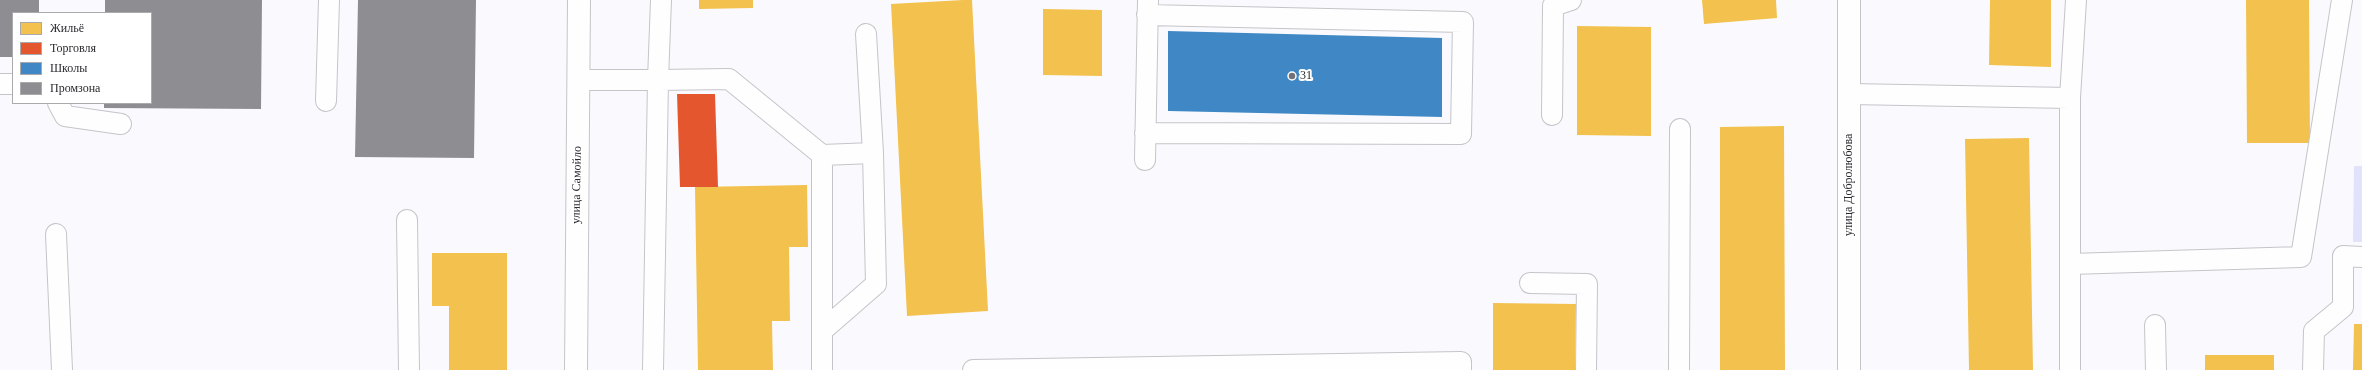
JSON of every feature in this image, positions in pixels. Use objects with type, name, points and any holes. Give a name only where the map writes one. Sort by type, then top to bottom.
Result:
[{"type":"street","name":"улица Самойло","points":[[576,370],[579,0]]},
{"type":"street","name":"улица Добролюбова","points":[[1848,370],[1849,0]]},
{"type":"lane","points":[[326,101],[329,0]]},
{"type":"lane","points":[[653,370],[658,80],[661,0]]},
{"type":"lane","points":[[1552,115],[1554,6],[1571,0]]},
{"type":"lane","points":[[2070,370],[2070,98],[2076,0]]},
{"type":"lane","points":[[2070,264],[2302,257],[2342,0]]},
{"type":"lane","points":[[1145,133],[1461,134],[1463,22],[1147,8],[1145,133],[1145,160]]},
{"type":"lane","points":[[822,331],[876,284],[873,153],[866,34]]},
{"type":"lane","points":[[578,80],[729,79],[822,155],[873,153]]},
{"type":"lane","points":[[0,84],[12,84]]},
{"type":"lane","points":[[1849,94],[2070,98]]},
{"type":"lane","points":[[59,104],[65,116],[121,124]]},
{"type":"lane","points":[[1679,370],[1680,129]]},
{"type":"lane","points":[[822,155],[822,370]]},
{"type":"lane","points":[[406,220],[409,370]]},
{"type":"lane","points":[[56,234],[62,370]]},
{"type":"lane","points":[[2313,370],[2314,331],[2343,307],[2343,256],[2362,257]]},
{"type":"lane","points":[[1530,283],[1587,284],[1586,370]]},
{"type":"lane","points":[[2156,325],[2156,370]]},
{"type":"lane","points":[[972,370],[1461,362],[1461,370]]},
{"type":"shaded area","points":[[2354,166],[2362,166],[2362,242],[2353,242]]},
{"type":"building: Жильё","points":[[699,0],[753,0],[753,8],[699,9]]},
{"type":"building: Жильё","points":[[972,0],[988,311],[907,316],[891,4]]},
{"type":"building: Жильё","points":[[1702,0],[1776,0],[1777,18],[1704,24]]},
{"type":"building: Жильё","points":[[1990,0],[2051,0],[2051,67],[1989,65]]},
{"type":"building: Жильё","points":[[2246,0],[2309,0],[2310,143],[2247,143]]},
{"type":"building: Жильё","points":[[1043,9],[1102,10],[1102,76],[1043,75]]},
{"type":"building: Жильё","points":[[1577,26],[1651,27],[1651,136],[1577,135]]},
{"type":"building: Жильё","points":[[1784,126],[1785,370],[1720,370],[1720,127]]},
{"type":"building: Жильё","points":[[2029,138],[2033,370],[1969,370],[1965,139]]},
{"type":"building: Жильё","points":[[807,185],[808,247],[789,247],[790,321],[772,321],[773,370],[698,370],[695,187]]},
{"type":"building: Жильё","points":[[432,253],[507,253],[507,370],[449,370],[449,306],[432,306]]},
{"type":"building: Жильё","points":[[1493,303],[1576,304],[1575,370],[1493,370]]},
{"type":"building: Жильё","points":[[2354,324],[2362,324],[2362,370],[2353,370]]},
{"type":"building: Жильё","points":[[2205,355],[2274,355],[2274,370],[2205,370]]},
{"type":"building: Торговля","points":[[677,94],[715,94],[718,187],[680,187]]},
{"type":"building: Школы","name":"31","points":[[1168,31],[1442,38],[1442,117],[1168,111]]},
{"type":"building: Промзона","points":[[0,0],[39,0],[39,12],[12,12],[12,57],[0,57]]},
{"type":"building: Промзона","points":[[105,0],[262,0],[261,109],[104,108],[104,104],[152,104],[152,12],[105,12]]},
{"type":"building: Промзона","points":[[358,0],[476,0],[474,158],[355,157]]},
{"type":"place","name":"31","points":[[1292,76]]}]
